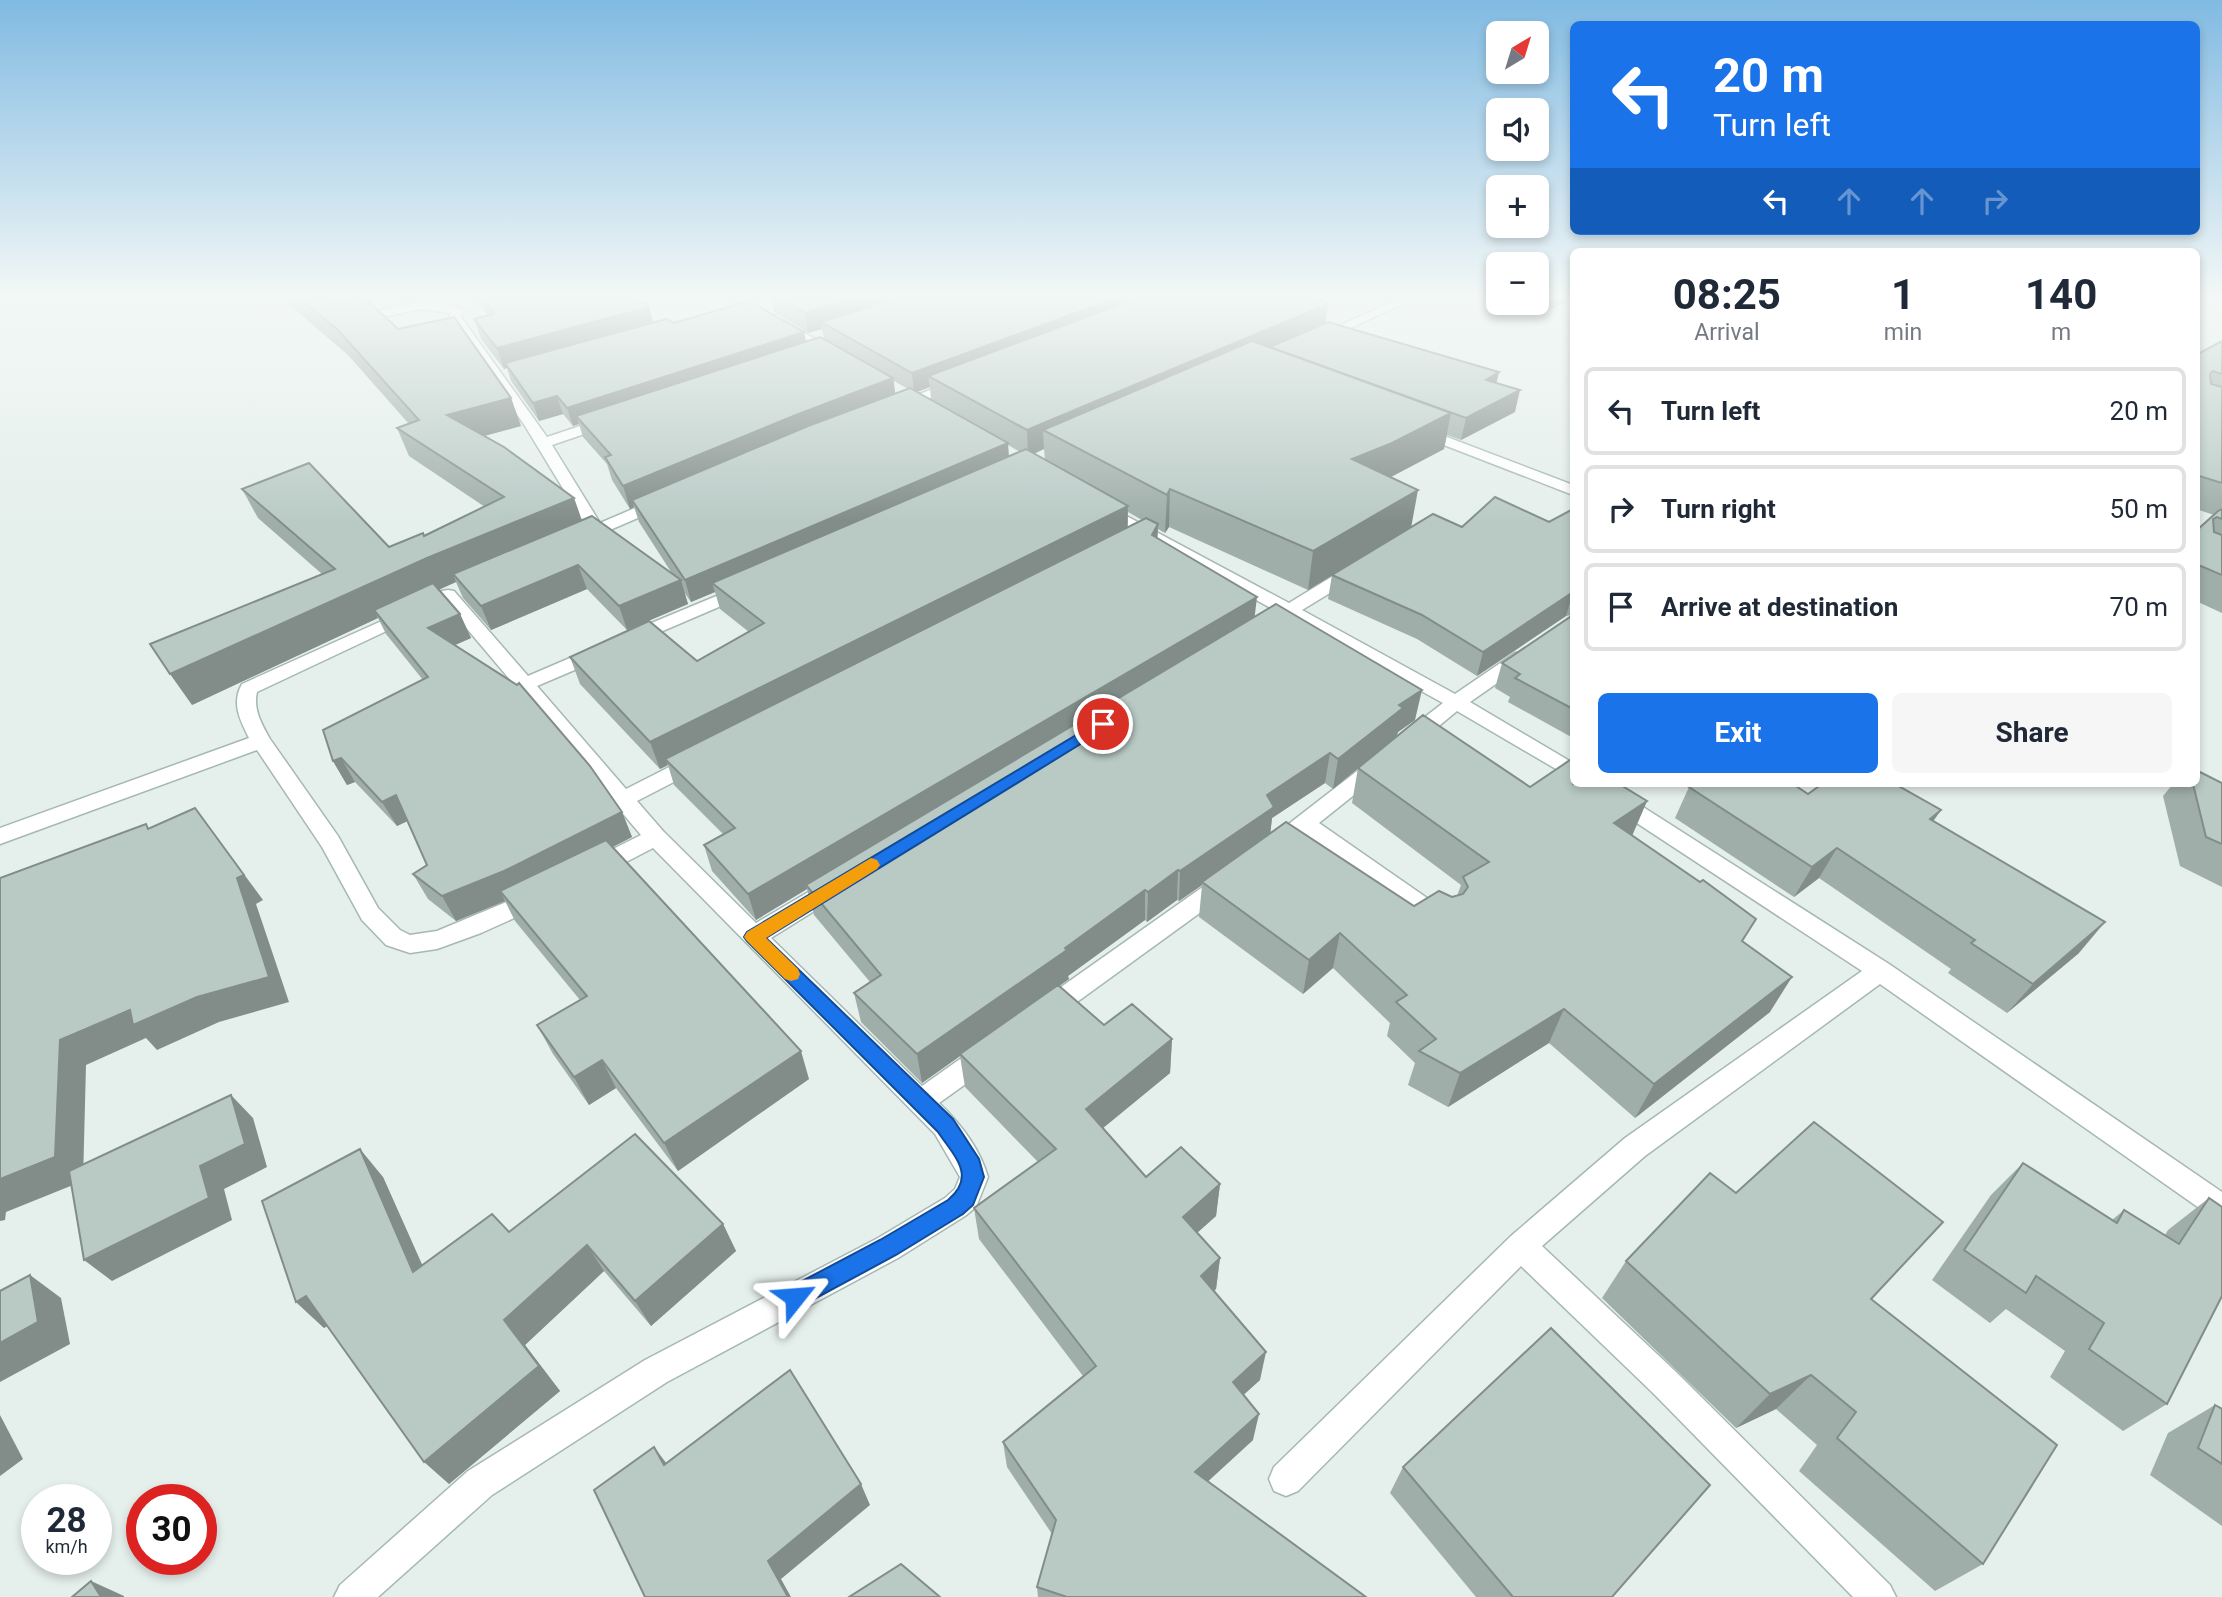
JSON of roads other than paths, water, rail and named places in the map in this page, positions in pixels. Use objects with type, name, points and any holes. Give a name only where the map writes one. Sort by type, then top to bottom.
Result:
[{"type":"street","points":[[506,374],[596,530]]},
{"type":"street","points":[[878,414],[976,376]]},
{"type":"street","points":[[894,387],[937,412]]},
{"type":"street","points":[[545,442],[622,417]]},
{"type":"street","points":[[1399,423],[1570,489]]},
{"type":"street","points":[[572,541],[682,494]]},
{"type":"street","points":[[1087,498],[1455,702],[1570,770]]},
{"type":"street","points":[[1120,545],[1145,532]]},
{"type":"street","points":[[1265,625],[1372,560]]},
{"type":"street","points":[[526,684],[765,580]]},
{"type":"street","points":[[352,1597],[480,1483],[656,1371],[888,1248],[966,1198],[974,1177],[971,1166],[946,1126],[655,837],[526,684],[442,598],[249,688],[246,703],[261,741],[330,842],[386,933],[412,944],[454,934],[550,892]]},
{"type":"street","points":[[1261,858],[1306,825],[1455,702],[1541,644]]},
{"type":"street","points":[[0,836],[261,741]]},
{"type":"street","points":[[622,800],[709,756]]},
{"type":"street","points":[[1597,787],[1880,971],[2222,1208]]},
{"type":"street","points":[[1306,825],[1443,921]]},
{"type":"street","points":[[573,880],[655,837]]},
{"type":"street","points":[[1034,1020],[1238,874]]},
{"type":"street","points":[[753,937],[849,879]]},
{"type":"street","points":[[1286,1479],[1521,1245],[1635,1147],[1880,971]]},
{"type":"street","points":[[921,1101],[1000,1044]]},
{"type":"street","points":[[1521,1245],[1664,1382],[1878,1597]]}]
